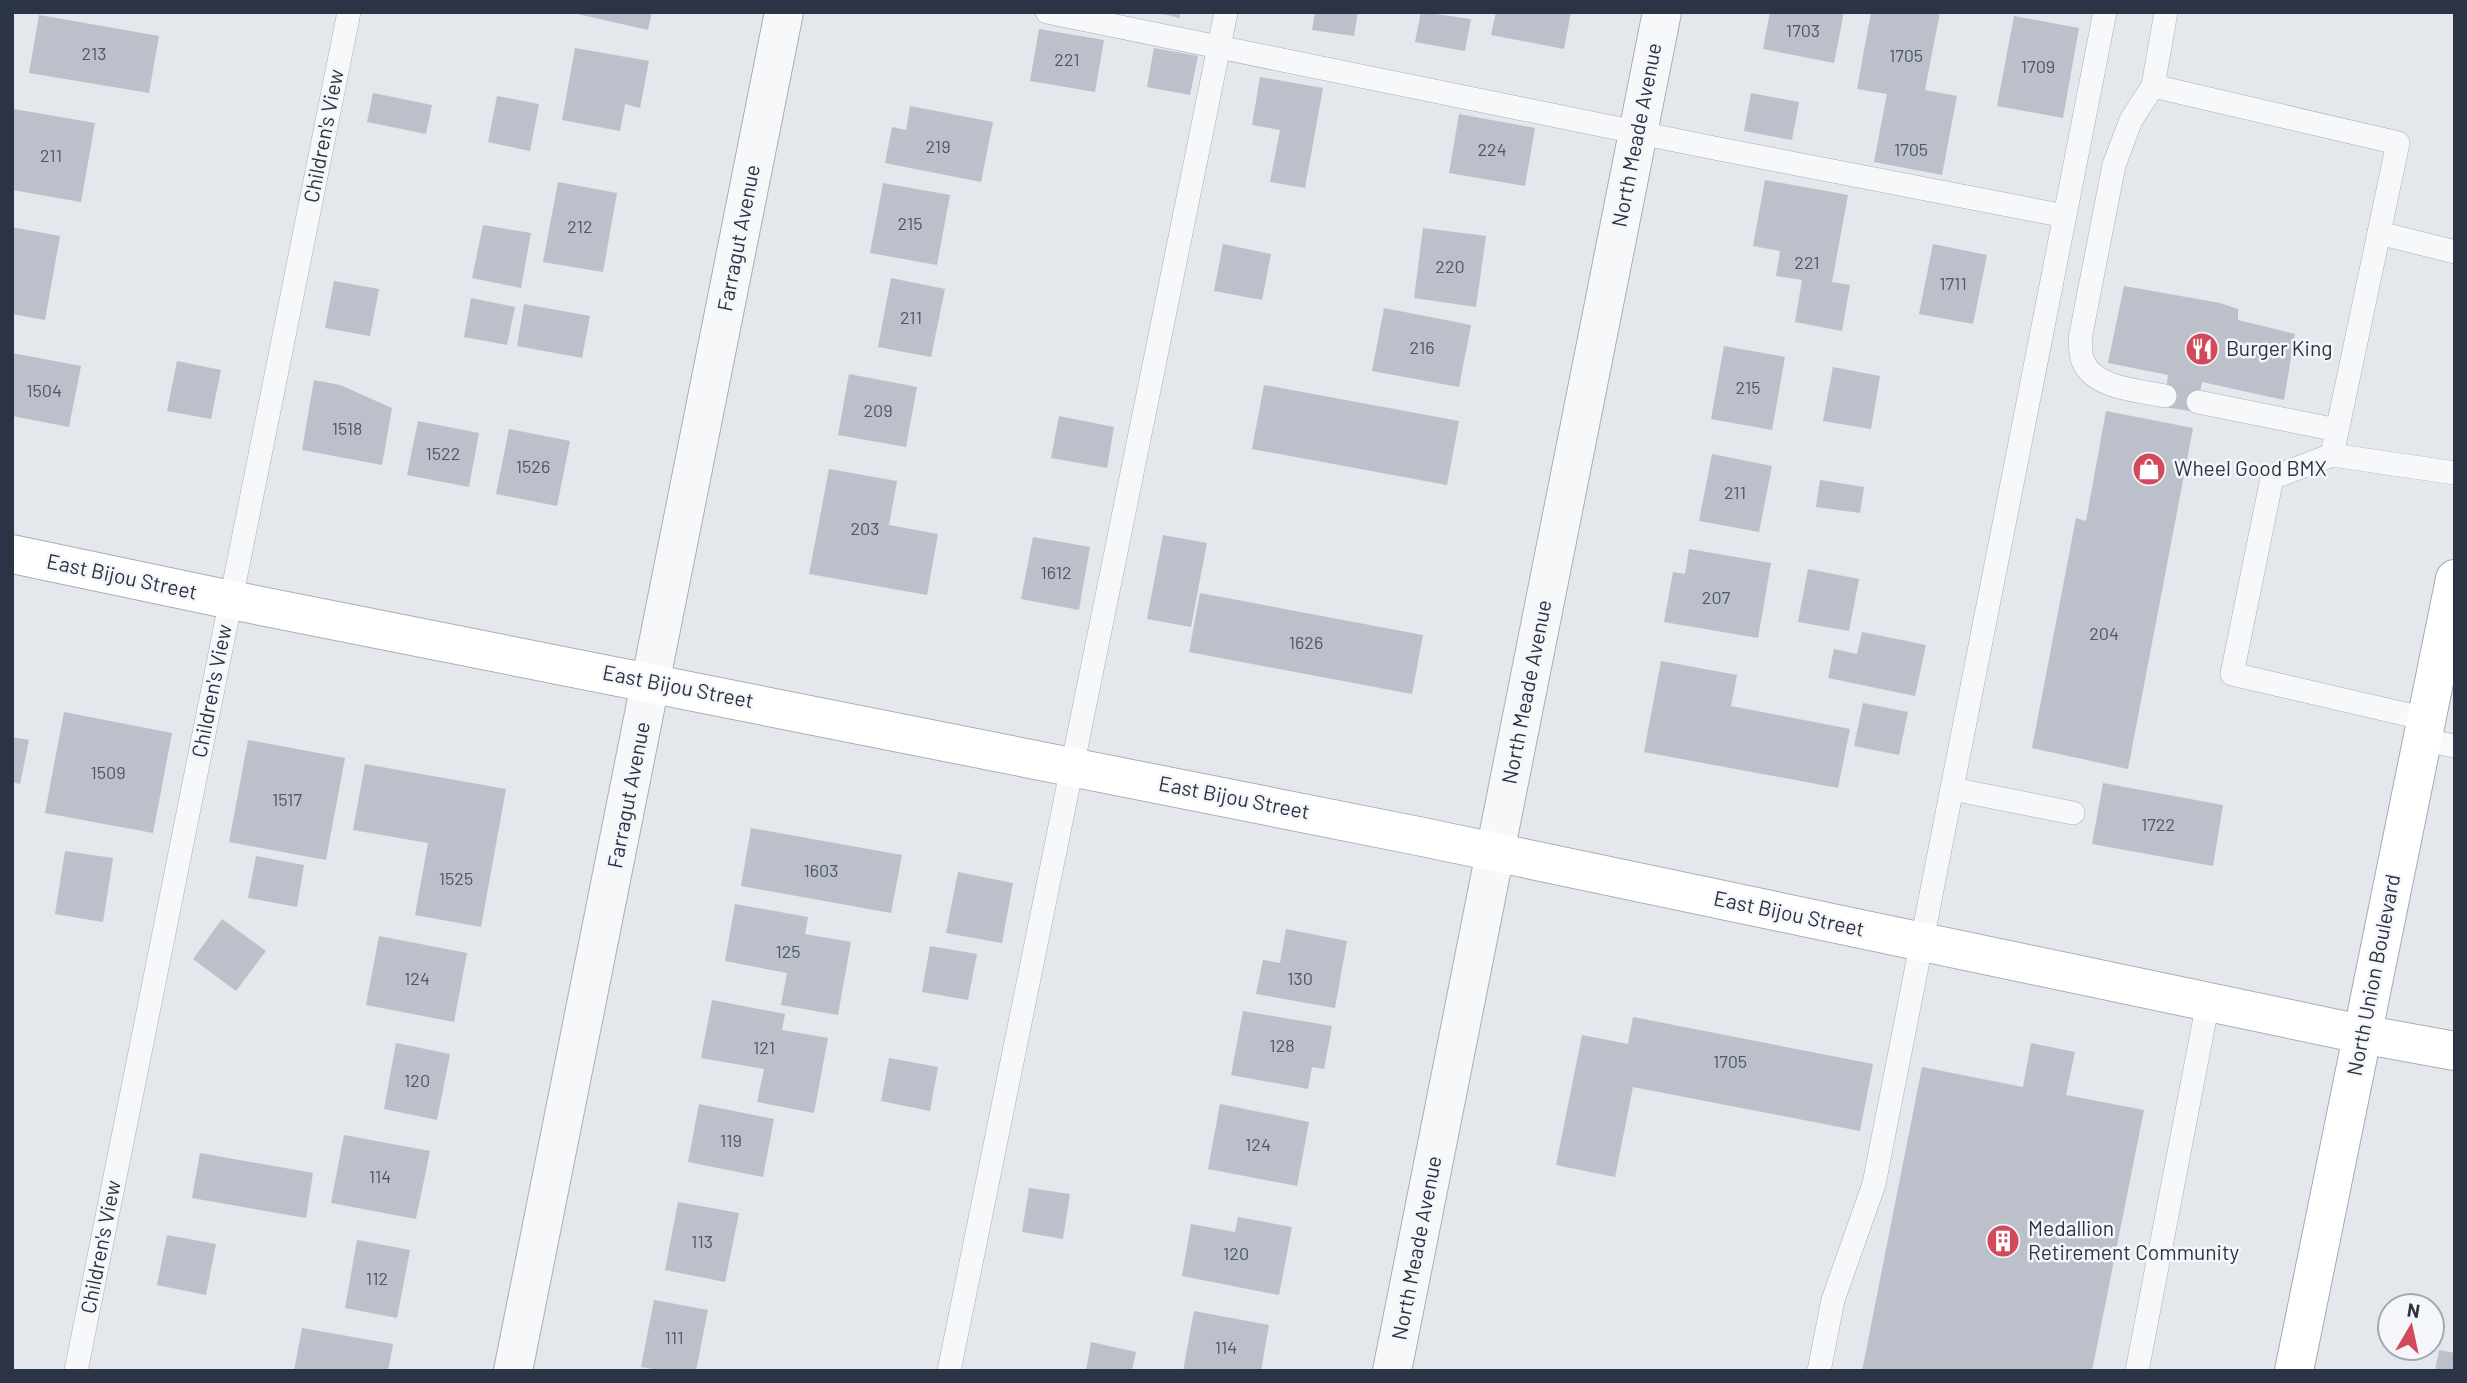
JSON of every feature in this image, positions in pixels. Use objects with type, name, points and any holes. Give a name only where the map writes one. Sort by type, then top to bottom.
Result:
[{"type":"street","name":"Farragut Avenue","points":[[513,1371],[784,12]]},
{"type":"street","name":"North Meade Avenue","points":[[1392,1371],[1662,12]]},
{"type":"street","name":"East Bijou Street","points":[[12,554],[231,600],[1073,765],[2361,1034],[2455,1051]]},
{"type":"street","name":"North Union Boulevard","points":[[2294,1371],[2361,1034],[2434,735],[2455,579]]},
{"type":"lane","name":"Children's View","points":[[76,1371],[349,12]]},
{"type":"lane","points":[[1047,12],[2065,216]]},
{"type":"lane","points":[[949,1371],[1226,12]]},
{"type":"lane","points":[[1819,1371],[1833,1300],[1874,1184],[2105,12]]},
{"type":"lane","points":[[2165,396],[2101,382],[2082,361],[2080,339],[2114,165],[2131,120],[2153,86],[2166,12]]},
{"type":"lane","points":[[2153,86],[2398,143],[2332,455]]},
{"type":"lane","points":[[2379,233],[2455,252]]},
{"type":"lane","points":[[2198,402],[2337,430]]},
{"type":"lane","points":[[2434,735],[2232,674],[2272,478],[2332,455],[2455,473]]},
{"type":"lane","points":[[1952,789],[2073,813]]},
{"type":"lane","points":[[2137,1371],[2208,1002]]},
{"type":"building","points":[[569,12],[652,12],[648,30]]},
{"type":"building","points":[[1155,12],[1180,12],[1180,18]]},
{"type":"building","points":[[1315,12],[1358,12],[1354,36],[1312,30]]},
{"type":"building","points":[[1421,12],[1471,19],[1465,51],[1415,42]]},
{"type":"building","points":[[1496,12],[1571,12],[1564,49],[1491,35]]},
{"type":"building","points":[[1770,12],[1844,12],[1834,63],[1763,49]]},
{"type":"building","points":[[1871,12],[1940,12],[1925,90],[1957,96],[1942,175],[1874,162],[1887,94],[1857,89]]},
{"type":"building","points":[[39,15],[159,36],[149,93],[29,73]]},
{"type":"building","points":[[2014,16],[2079,28],[2063,118],[1997,106]]},
{"type":"building","points":[[1039,29],[1104,40],[1095,92],[1030,81]]},
{"type":"building","points":[[575,48],[649,61],[640,108],[625,104],[620,131],[562,120]]},
{"type":"building","points":[[1154,48],[1198,56],[1190,95],[1147,87]]},
{"type":"building","points":[[1260,77],[1323,88],[1305,188],[1270,182],[1280,130],[1252,125]]},
{"type":"building","points":[[373,93],[432,105],[426,134],[367,122]]},
{"type":"building","points":[[1751,93],[1799,102],[1792,140],[1744,131]]},
{"type":"building","points":[[497,96],[539,104],[530,151],[488,142]]},
{"type":"building","points":[[910,106],[993,122],[981,182],[885,163],[892,127],[906,130]]},
{"type":"building","points":[[14,109],[95,123],[81,202],[12,190]]},
{"type":"building","points":[[1459,114],[1535,128],[1525,186],[1449,173]]},
{"type":"building","points":[[1765,180],[1848,195],[1832,282],[1850,285],[1842,331],[1795,322],[1802,280],[1776,276],[1780,251],[1753,246]]},
{"type":"building","points":[[558,182],[617,193],[603,272],[543,262]]},
{"type":"building","points":[[883,183],[950,195],[937,265],[870,253]]},
{"type":"building","points":[[483,225],[531,233],[521,288],[472,278]]},
{"type":"building","points":[[12,227],[60,236],[45,320],[12,314]]},
{"type":"building","points":[[1423,228],[1486,236],[1476,307],[1414,298]]},
{"type":"building","points":[[1223,244],[1271,254],[1262,300],[1214,291]]},
{"type":"building","points":[[1933,244],[1987,255],[1973,324],[1919,314]]},
{"type":"building","points":[[891,278],[945,289],[931,357],[878,347]]},
{"type":"building","points":[[334,281],[379,289],[370,336],[325,328]]},
{"type":"building","name":"Burger King","points":[[2124,286],[2220,303],[2238,309],[2238,320],[2295,334],[2284,400],[2202,382],[2196,412],[2164,407],[2168,375],[2108,363]]},
{"type":"building","points":[[471,298],[515,307],[507,345],[464,337]]},
{"type":"building","points":[[524,304],[590,316],[582,358],[517,346]]},
{"type":"building","points":[[1384,308],[1471,325],[1459,387],[1372,371]]},
{"type":"building","points":[[1724,346],[1785,357],[1772,430],[1711,419]]},
{"type":"building","points":[[12,353],[81,366],[69,427],[12,416]]},
{"type":"building","points":[[177,361],[221,370],[211,419],[167,411]]},
{"type":"building","points":[[1833,367],[1880,376],[1871,429],[1823,421]]},
{"type":"building","points":[[849,374],[917,387],[906,447],[838,435]]},
{"type":"building","points":[[314,380],[340,385],[392,408],[382,465],[302,450]]},
{"type":"building","points":[[1264,385],[1459,421],[1447,485],[1252,449]]},
{"type":"building","points":[[2106,411],[2193,428],[2128,769],[2032,748],[2076,518],[2086,521]]},
{"type":"building","points":[[1059,416],[1114,427],[1107,468],[1051,458]]},
{"type":"building","points":[[418,421],[479,433],[469,487],[407,475]]},
{"type":"building","points":[[509,429],[570,441],[557,506],[496,494]]},
{"type":"building","points":[[1712,454],[1772,466],[1759,532],[1699,521]]},
{"type":"building","points":[[829,469],[897,481],[889,525],[938,534],[927,595],[809,574]]},
{"type":"building","points":[[1820,480],[1864,487],[1860,513],[1816,507]]},
{"type":"building","points":[[1163,535],[1207,543],[1191,627],[1147,619]]},
{"type":"building","points":[[1033,537],[1090,547],[1079,610],[1021,599]]},
{"type":"building","points":[[1689,549],[1771,563],[1758,638],[1664,622],[1673,572],[1685,574]]},
{"type":"building","points":[[1808,569],[1859,579],[1849,631],[1798,622]]},
{"type":"building","points":[[1200,593],[1423,635],[1412,694],[1189,652]]},
{"type":"building","points":[[1862,632],[1926,645],[1915,696],[1828,678],[1834,649],[1857,654]]},
{"type":"building","points":[[1661,661],[1737,675],[1731,706],[1850,729],[1838,788],[1644,752]]},
{"type":"building","points":[[1863,703],[1908,712],[1899,755],[1854,746]]},
{"type":"building","points":[[64,712],[172,733],[153,833],[45,813]]},
{"type":"building","points":[[12,737],[29,740],[20,784],[12,782]]},
{"type":"building","points":[[248,740],[345,758],[326,860],[229,842]]},
{"type":"building","points":[[365,764],[506,789],[481,927],[415,915],[428,843],[353,830]]},
{"type":"building","points":[[2103,783],[2223,805],[2213,866],[2092,844]]},
{"type":"building","points":[[751,828],[902,855],[891,913],[741,886]]},
{"type":"building","points":[[65,851],[113,858],[103,922],[55,914]]},
{"type":"building","points":[[256,856],[304,865],[297,907],[248,898]]},
{"type":"building","points":[[958,872],[1013,883],[1002,943],[946,933]]},
{"type":"building","points":[[735,904],[808,917],[805,934],[851,942],[838,1015],[781,1005],[787,973],[725,961]]},
{"type":"building","points":[[222,919],[266,951],[236,991],[193,959]]},
{"type":"building","points":[[1286,929],[1347,941],[1335,1008],[1256,994],[1263,960],[1280,963]]},
{"type":"building","points":[[379,936],[467,953],[454,1022],[366,1005]]},
{"type":"building","points":[[930,946],[977,954],[968,1000],[922,992]]},
{"type":"building","points":[[712,1000],[785,1014],[782,1030],[828,1038],[814,1113],[757,1102],[764,1069],[701,1058]]},
{"type":"building","points":[[1243,1011],[1332,1026],[1324,1069],[1312,1067],[1308,1089],[1231,1075]]},
{"type":"building","points":[[1633,1017],[1873,1064],[1860,1131],[1633,1087],[1615,1177],[1556,1165],[1582,1035],[1628,1044]]},
{"type":"building","points":[[396,1043],[450,1054],[437,1120],[384,1109]]},
{"type":"building","name":"Medallion Retirement Community","points":[[2031,1043],[2075,1052],[2066,1095],[2144,1110],[2092,1371],[1862,1371],[1922,1067],[2023,1087]]},
{"type":"building","points":[[889,1058],[938,1067],[930,1111],[881,1101]]},
{"type":"building","points":[[699,1104],[774,1119],[763,1177],[688,1162]]},
{"type":"building","points":[[1220,1104],[1309,1122],[1297,1186],[1208,1169]]},
{"type":"building","points":[[344,1135],[430,1151],[416,1219],[331,1203]]},
{"type":"building","points":[[200,1153],[313,1173],[306,1218],[192,1198]]},
{"type":"building","points":[[1029,1188],[1070,1194],[1063,1239],[1022,1232]]},
{"type":"building","points":[[678,1202],[739,1213],[725,1282],[665,1270]]},
{"type":"building","points":[[1238,1217],[1292,1227],[1279,1295],[1182,1276],[1191,1224],[1235,1232]]},
{"type":"building","points":[[167,1235],[216,1244],[206,1295],[157,1285]]},
{"type":"building","points":[[357,1240],[410,1250],[397,1318],[345,1308]]},
{"type":"building","points":[[654,1300],[708,1310],[696,1371],[664,1371],[641,1367]]},
{"type":"building","points":[[1194,1311],[1269,1325],[1261,1371],[1183,1371]]},
{"type":"building","points":[[302,1328],[393,1344],[388,1371],[294,1371]]},
{"type":"building","points":[[1091,1342],[1136,1352],[1132,1371],[1086,1371]]},
{"type":"building","points":[[2446,1351],[2455,1353],[2455,1371],[2435,1371],[2437,1362],[2446,1362]]},
{"type":"place","name":"Burger King","points":[[2202,349]]},
{"type":"place","name":"Wheel Good BMX","points":[[2149,469]]},
{"type":"place","name":"Medallion Retirement Community","points":[[2003,1241]]}]
